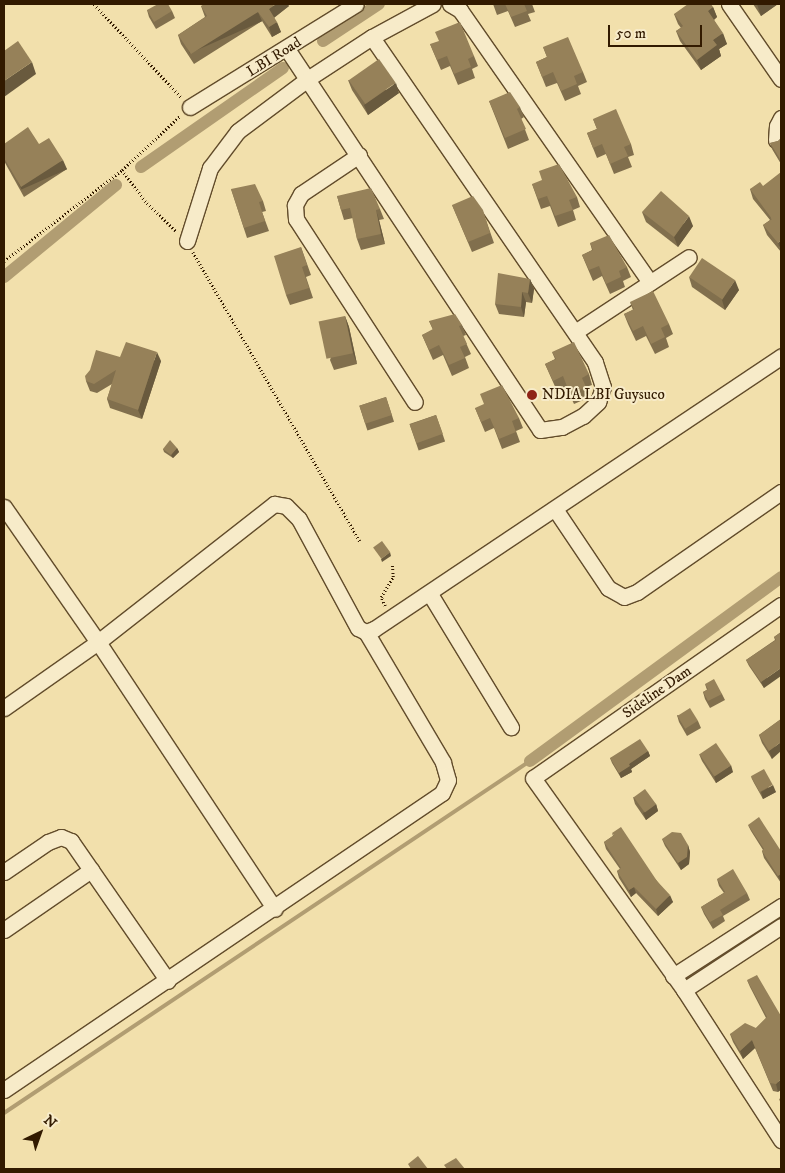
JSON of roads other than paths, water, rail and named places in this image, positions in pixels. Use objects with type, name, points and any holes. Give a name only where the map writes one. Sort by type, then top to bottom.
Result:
[{"type":"street","name":"LBI Road","points":[[190,107],[298,64],[356,4]]},
{"type":"street","points":[[187,242],[210,168],[238,131],[298,64],[372,37],[433,4]]},
{"type":"street","points":[[450,4],[460,10],[650,282]]},
{"type":"street","points":[[729,4],[781,79]]},
{"type":"street","points":[[298,64],[540,430],[562,427],[584,416],[598,402],[603,387],[595,362],[372,37]]},
{"type":"street","points":[[776,140],[777,126],[781,118]]},
{"type":"street","points":[[359,155],[300,194],[295,205],[296,219],[415,402]]},
{"type":"street","points":[[575,332],[689,256]]},
{"type":"street","points":[[366,632],[430,594],[555,509],[779,364]]},
{"type":"street","points":[[555,509],[608,588],[624,597],[637,592],[781,492]]},
{"type":"street","points":[[4,708],[98,642],[274,504],[286,506],[299,519],[358,628],[366,632],[443,762],[448,780],[442,793],[168,981],[4,1090]]},
{"type":"street","points":[[4,507],[98,642],[274,909]]},
{"type":"street","points":[[430,594],[512,727]]},
{"type":"street","name":"Sideline Dam","points":[[673,976],[538,785],[781,606]]},
{"type":"street","points":[[4,872],[48,842],[61,837],[71,840],[168,981]]},
{"type":"street","points":[[4,930],[91,870]]},
{"type":"street","points":[[781,906],[673,976],[781,1140]]},
{"type":"street","points":[[684,990],[781,926]]},
{"type":"waterway","points":[[323,41],[379,4]]},
{"type":"waterway","points":[[141,167],[283,68]]},
{"type":"waterway","points":[[4,277],[116,185]]},
{"type":"waterway","points":[[530,761],[781,577]]},
{"type":"waterway","points":[[4,1113],[530,761]]},
{"type":"waterway","points":[[680,981],[754,932]]},
{"type":"place","name":"NDIA LBI Guysuco","points":[[532,395]]}]
